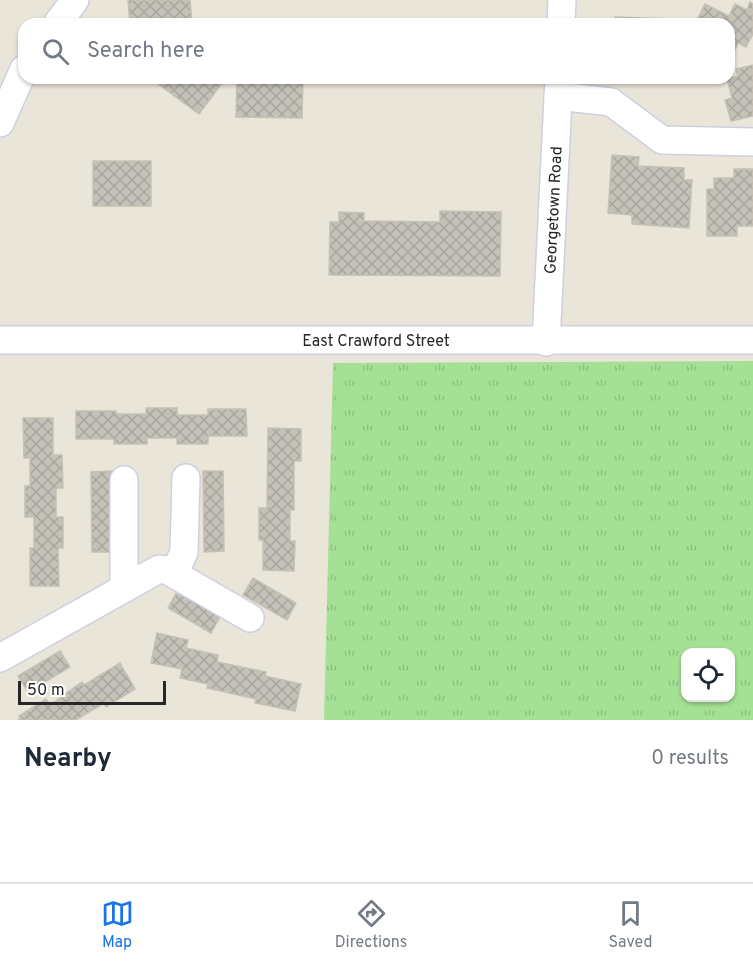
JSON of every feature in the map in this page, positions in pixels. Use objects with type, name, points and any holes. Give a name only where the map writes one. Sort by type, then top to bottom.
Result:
[{"type":"street","points":[[62,18],[75,0]]},
{"type":"street","points":[[561,18],[562,0]]},
{"type":"street","points":[[0,123],[18,82]]},
{"type":"street","points":[[559,87],[612,102],[662,140],[753,142]]},
{"type":"street","name":"Georgetown Road","points":[[546,342],[559,87]]},
{"type":"street","name":"East Crawford Street","points":[[0,340],[546,342],[753,340]]},
{"type":"street","points":[[174,574],[184,552],[186,478]]},
{"type":"street","points":[[124,480],[124,587]]},
{"type":"street","points":[[0,657],[159,569],[174,574],[250,618]]},
{"type":"green space","points":[[753,361],[753,720],[324,720],[333,363]]},
{"type":"building","points":[[128,0],[190,0],[192,18],[130,18]]},
{"type":"building","points":[[750,2],[753,4],[753,34],[746,47],[738,43],[735,49],[735,18],[698,18],[705,4],[729,16],[735,4],[747,10]]},
{"type":"building","points":[[753,65],[753,116],[731,121],[725,100],[732,98],[728,84],[735,84],[735,77],[738,76],[736,69]]},
{"type":"building","points":[[158,84],[222,84],[199,114]]},
{"type":"building","points":[[237,84],[303,84],[302,118],[236,117]]},
{"type":"building","points":[[612,155],[639,157],[638,166],[684,168],[684,180],[692,180],[689,228],[632,224],[632,215],[608,213]]},
{"type":"building","points":[[93,161],[151,161],[151,206],[93,206]]},
{"type":"building","points":[[734,169],[753,169],[753,226],[737,226],[737,236],[707,236],[707,189],[714,189],[714,178],[734,178]]},
{"type":"building","points":[[440,211],[501,212],[500,276],[329,275],[330,222],[339,222],[339,212],[364,213],[364,221],[440,222]]},
{"type":"building","points":[[146,408],[177,408],[177,415],[208,415],[208,409],[246,409],[247,436],[208,436],[208,444],[177,444],[177,438],[147,438],[147,444],[114,444],[114,439],[76,439],[76,411],[146,414]]},
{"type":"building","points":[[23,418],[53,418],[53,455],[62,455],[63,488],[56,488],[56,517],[63,517],[63,548],[58,548],[59,586],[30,586],[30,548],[34,548],[34,517],[25,517],[25,486],[30,486],[30,458],[24,458]]},
{"type":"building","points":[[268,428],[301,429],[301,461],[294,461],[294,510],[290,510],[290,541],[295,541],[294,571],[263,570],[263,540],[259,540],[259,508],[267,508]]},
{"type":"building","points":[[112,471],[113,552],[92,552],[91,472]]},
{"type":"building","points":[[203,471],[223,471],[224,551],[204,552]]},
{"type":"building","points":[[253,578],[296,603],[287,620],[243,595]]},
{"type":"building","points":[[178,590],[221,615],[211,633],[168,608]]},
{"type":"building","points":[[157,633],[188,640],[186,648],[218,655],[217,662],[266,672],[265,676],[301,684],[295,711],[255,703],[256,699],[207,688],[208,684],[180,678],[182,669],[151,663]]},
{"type":"building","points":[[60,651],[70,667],[28,692],[18,676]]},
{"type":"building","points":[[120,663],[135,689],[106,707],[104,703],[76,720],[18,720],[21,718],[19,716],[46,699],[50,705],[82,682],[84,685]]}]
